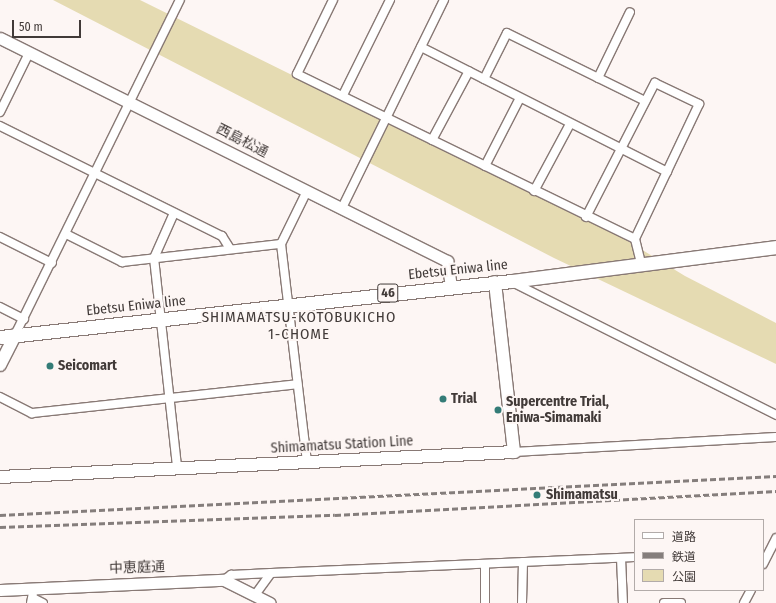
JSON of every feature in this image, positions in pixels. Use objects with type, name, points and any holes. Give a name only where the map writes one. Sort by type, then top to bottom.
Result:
[{"type":"main road","name":"Ebetsu Eniwa line","points":[[0,337],[451,286],[511,281],[641,262],[776,247]]},
{"type":"main road","points":[[495,282],[514,452]]},
{"type":"main road","points":[[0,365],[15,336]]},
{"type":"main road","name":"Shimamatsu Station Line","points":[[0,477],[514,452]]},
{"type":"street","points":[[15,336],[96,175],[180,0]]},
{"type":"street","points":[[333,0],[297,74],[343,95],[586,217],[635,239]]},
{"type":"street","points":[[343,95],[390,0]]},
{"type":"street","points":[[342,208],[444,0]]},
{"type":"street","points":[[598,78],[630,12]]},
{"type":"street","points":[[484,79],[507,33],[645,102]]},
{"type":"street","name":"西島松通","points":[[0,38],[447,261],[451,286]]},
{"type":"street","points":[[421,47],[667,172]]},
{"type":"street","points":[[0,112],[29,53]]},
{"type":"street","points":[[432,140],[469,71]]},
{"type":"street","points":[[586,217],[654,83],[699,104],[635,239],[641,262]]},
{"type":"street","points":[[485,166],[520,98]]},
{"type":"street","points":[[534,191],[570,124]]},
{"type":"street","points":[[0,126],[174,214],[222,236],[230,249]]},
{"type":"street","points":[[307,462],[281,244],[308,191]]},
{"type":"street","points":[[174,214],[154,258],[159,320],[177,468]]},
{"type":"street","points":[[66,234],[122,262],[281,244]]},
{"type":"street","points":[[0,237],[52,262]]},
{"type":"street","points":[[511,281],[776,415]]},
{"type":"street","points":[[0,308],[24,319]]},
{"type":"street","points":[[0,396],[32,413],[169,396],[297,384]]},
{"type":"street","points":[[514,452],[776,437]]},
{"type":"street","points":[[764,562],[776,538]]},
{"type":"street","points":[[224,580],[231,575],[634,557]]},
{"type":"street","points":[[622,558],[623,603]]},
{"type":"street","points":[[522,603],[523,562]]},
{"type":"street","points":[[484,564],[485,603]]},
{"type":"street","points":[[255,595],[271,573]]},
{"type":"street","name":"中恵庭通","points":[[0,590],[33,596],[224,580],[270,603]]},
{"type":"street","points":[[744,603],[750,591]]},
{"type":"street","points":[[33,596],[43,603]]},
{"type":"street","points":[[664,603],[682,603]]},
{"type":"green space","points":[[53,0],[140,0],[626,240],[685,276],[776,323],[776,364],[554,258]]},
{"type":"railway","points":[[0,515],[776,476]]},
{"type":"railway","points":[[0,527],[335,515],[776,491]]},
{"type":"place","name":"Seicomart","points":[[50,366]]},
{"type":"place","name":"Trial","points":[[443,399]]},
{"type":"place","name":"Supercentre Trial, Eniwa-Simamaki","points":[[498,410]]},
{"type":"place","name":"Shimamatsu","points":[[537,495]]},
{"type":"district","name":"SHIMAMATSU-KOTOBUKICHO 1-CHOME","points":[[299,326]]}]
